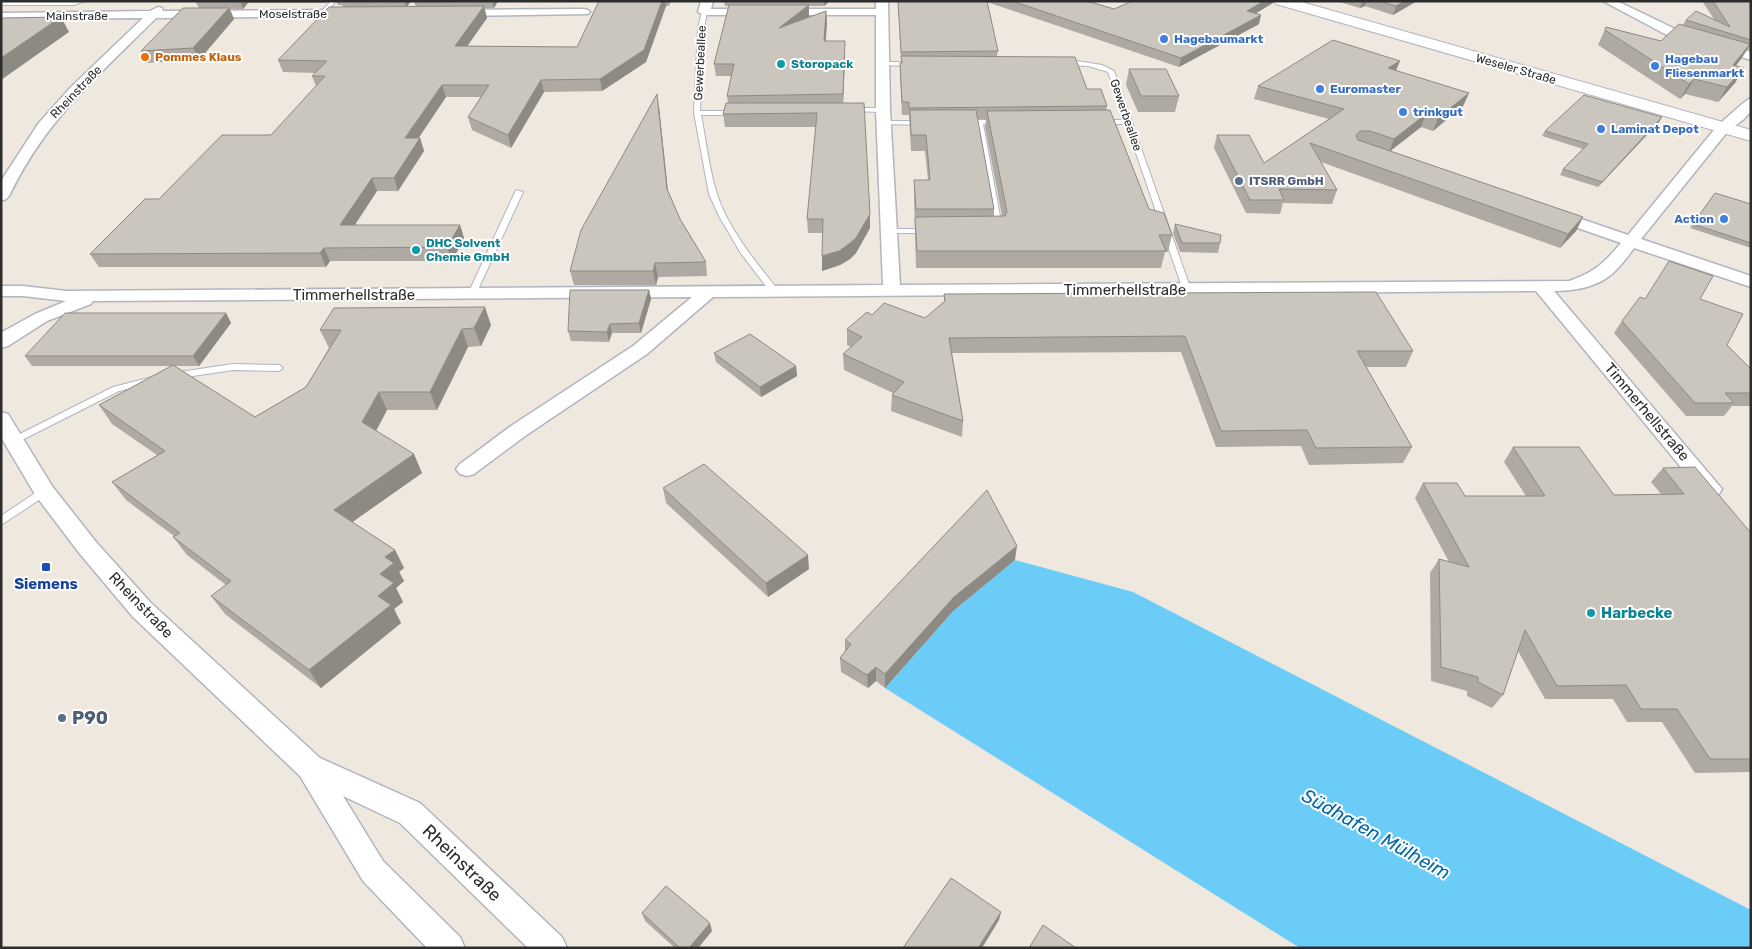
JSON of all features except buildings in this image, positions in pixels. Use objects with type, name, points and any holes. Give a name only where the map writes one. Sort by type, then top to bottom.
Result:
[{"type":"main road","name":"Weseler Straße","points":[[1281,1],[1751,136]]},
{"type":"street","name":"Rheinstraße","points":[[1,196],[11,176],[49,120],[64,102],[166,1]]},
{"type":"street","points":[[1608,1],[1669,31],[1751,56]]},
{"type":"street","name":"Gewerbeallee","points":[[705,7],[882,7],[884,116],[892,292]]},
{"type":"street","points":[[446,13],[584,12]]},
{"type":"street","name":"Moselstraße","points":[[153,15],[326,15],[359,13]]},
{"type":"street","name":"Mainstraße","points":[[1,16],[153,15]]},
{"type":"street","name":"Timmerhellstraße","points":[[1,291],[23,291],[67,296],[97,296],[1542,288],[1571,286],[1589,280],[1606,270],[1632,241],[1723,128],[1739,116],[1751,102]]},
{"type":"street","points":[[1538,209],[1751,282]]},
{"type":"street","name":"Timmerhellstraße","points":[[1542,288],[1726,506]]},
{"type":"street","points":[[467,469],[518,431],[640,350],[707,293]]},
{"type":"street","points":[[1,342],[15,331],[44,315],[97,296]]},
{"type":"street","name":"Rheinstraße","points":[[1,419],[44,491],[88,548],[142,610],[310,767],[373,870],[449,948]]},
{"type":"street","name":"Rheinstraße","points":[[310,767],[410,813],[551,948]]},
{"type":"lane","points":[[1,3],[74,4],[83,1]]},
{"type":"lane","points":[[326,15],[334,1]]},
{"type":"lane","name":"Gewerbeallee","points":[[705,7],[701,28],[698,113],[713,194],[723,216],[744,252],[775,292]]},
{"type":"lane","name":"Gewerbeallee","points":[[1056,63],[1085,63],[1102,66],[1111,71],[1186,290]]},
{"type":"lane","points":[[884,64],[922,64]]},
{"type":"lane","points":[[841,111],[932,122]]},
{"type":"lane","name":"Gewerbeallee","points":[[698,113],[747,113]]},
{"type":"lane","points":[[960,122],[1009,122]]},
{"type":"lane","points":[[979,122],[999,230],[989,230]]},
{"type":"lane","points":[[1099,122],[1128,122]]},
{"type":"lane","points":[[472,294],[519,192]]},
{"type":"lane","points":[[889,231],[939,231]]},
{"type":"lane","points":[[13,441],[116,389],[132,383],[232,367],[278,368]]},
{"type":"lane","points":[[1,521],[44,491]]},
{"type":"water","name":"Südhafen Mülheim","points":[[1015,560],[1133,592],[1751,910],[1751,948],[1300,948],[885,688],[953,611]]},
{"type":"place","name":"Hagebaumarkt","points":[[1164,39]]},
{"type":"place","name":"Pommes Klaus","points":[[145,57]]},
{"type":"place","name":"Storopack","points":[[781,64]]},
{"type":"place","name":"Hagebau Fliesenmarkt","points":[[1655,66]]},
{"type":"place","name":"Euromaster","points":[[1320,89]]},
{"type":"place","name":"trinkgut","points":[[1403,112]]},
{"type":"place","name":"Laminat Depot","points":[[1601,129]]},
{"type":"place","name":"ITSRR GmbH","points":[[1239,181]]},
{"type":"place","name":"Action","points":[[1724,219]]},
{"type":"place","name":"DHC Solvent Chemie GmbH","points":[[416,250]]},
{"type":"place","name":"Siemens","points":[[46,567]]},
{"type":"place","name":"Harbecke","points":[[1591,613]]},
{"type":"place","name":"P90","points":[[62,718]]}]
